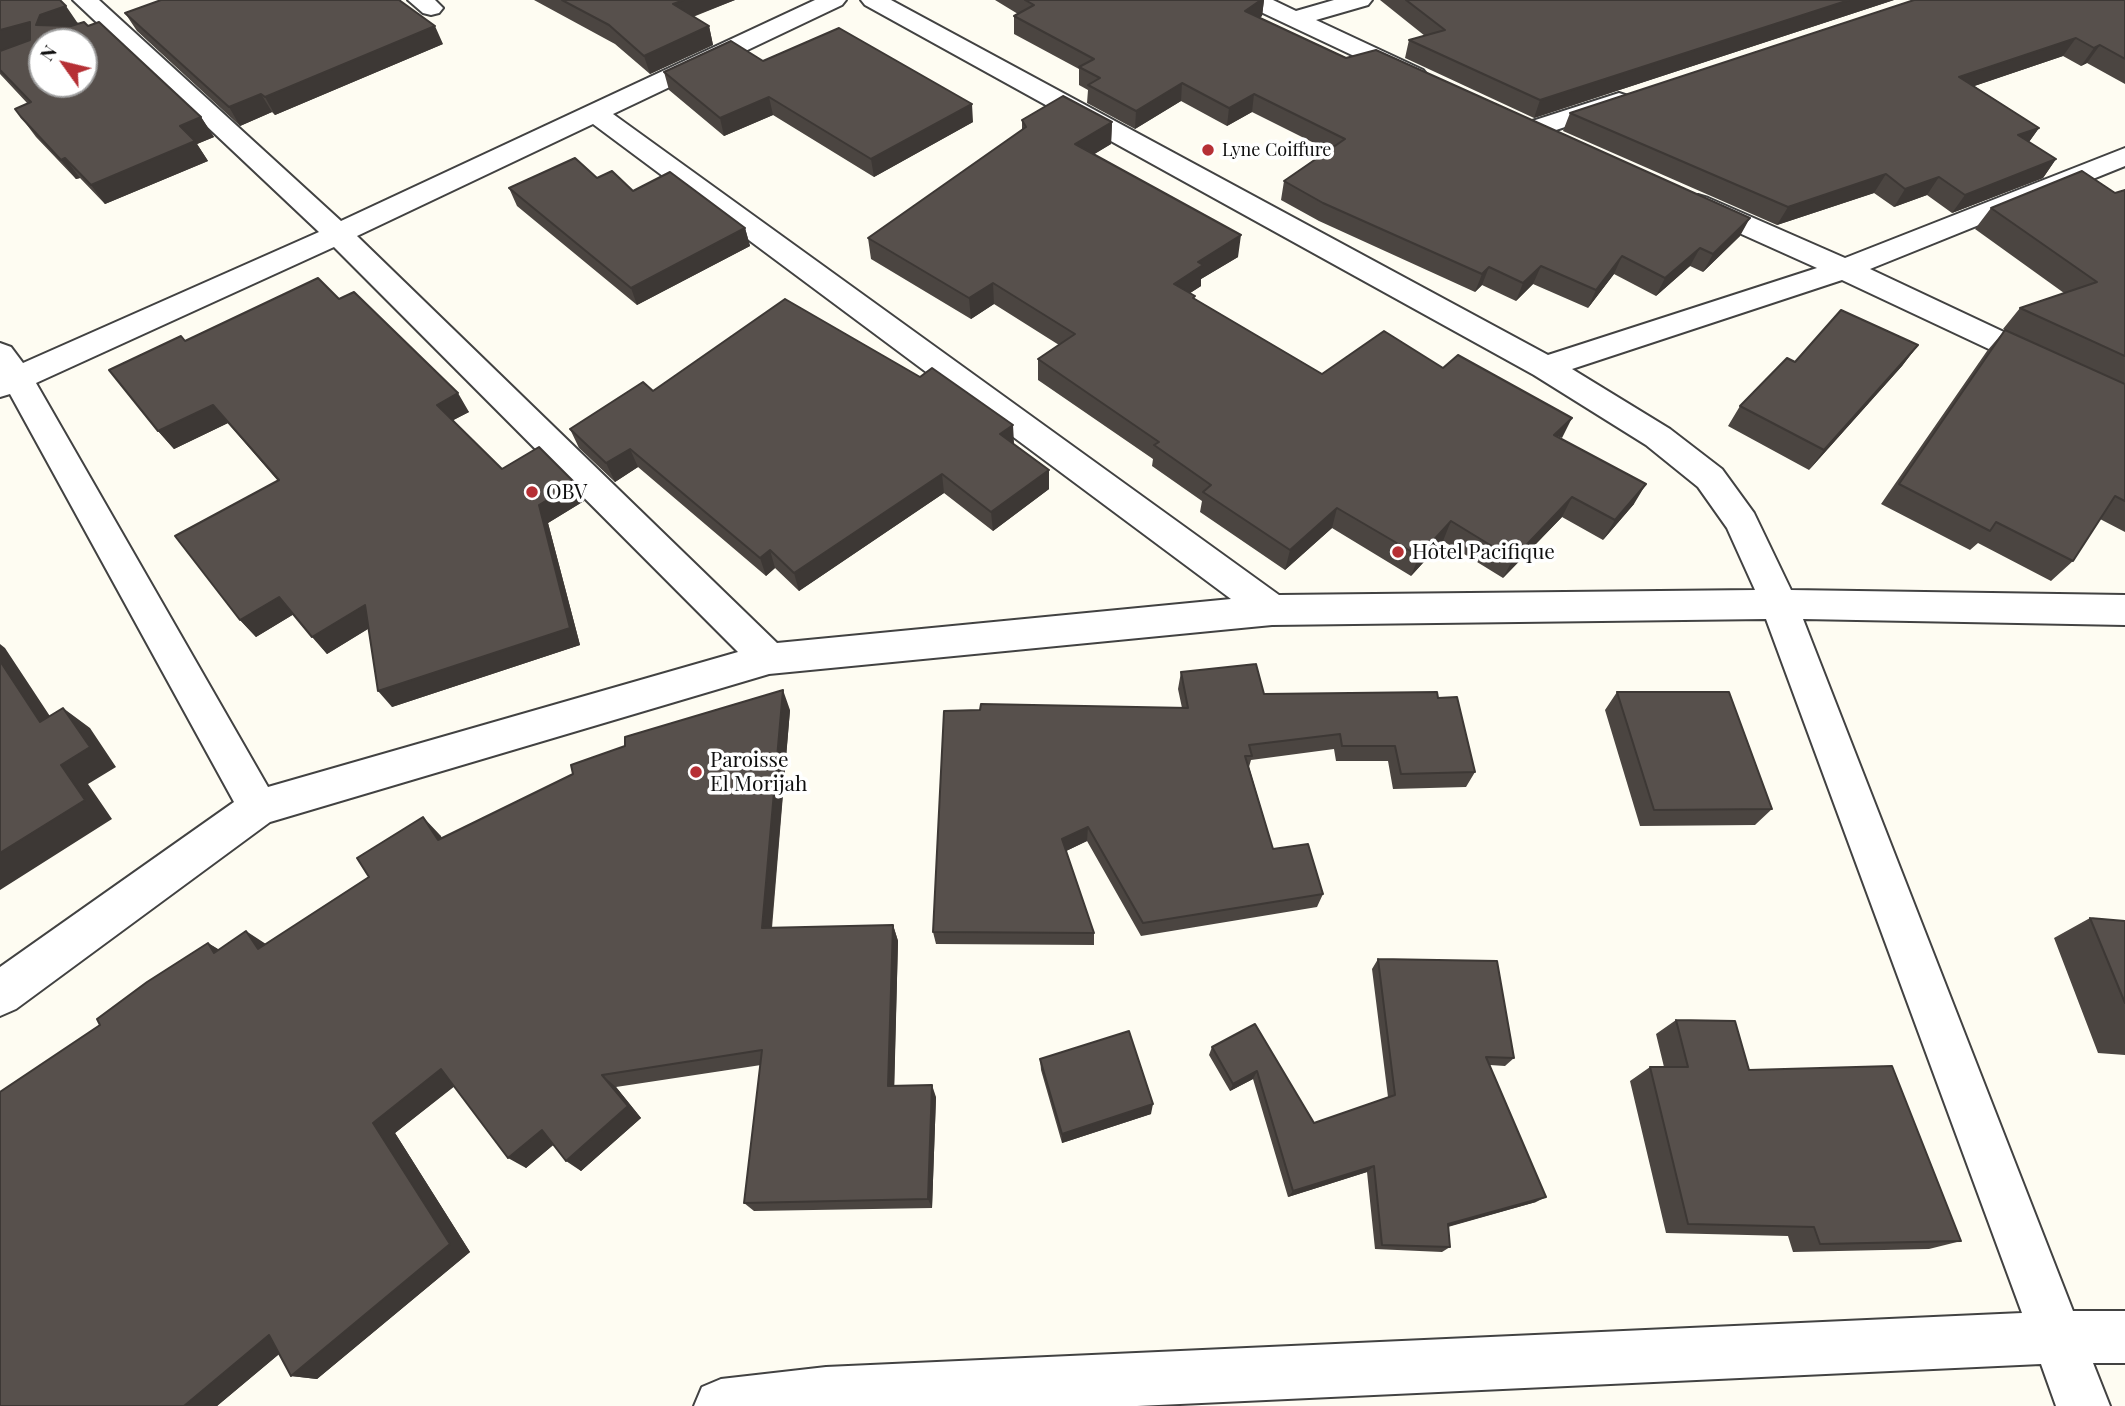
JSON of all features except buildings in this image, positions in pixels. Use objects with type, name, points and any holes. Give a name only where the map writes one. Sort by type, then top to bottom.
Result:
[{"type":"street","points":[[85,0],[338,234],[769,659]]},
{"type":"street","points":[[258,808],[6,373],[338,234],[834,0]]},
{"type":"street","points":[[873,0],[1545,367],[1658,437],[1710,478],[1742,522],[1779,604],[2083,1406]]},
{"type":"street","points":[[1254,0],[1432,83]]},
{"type":"street","points":[[1294,19],[1360,0]]},
{"type":"street","points":[[1569,146],[1519,124],[1637,95]]},
{"type":"street","points":[[595,113],[1272,610]]},
{"type":"street","points":[[1545,367],[1844,269],[2125,156]]},
{"type":"street","points":[[1669,191],[1844,269],[2125,402]]},
{"type":"street","points":[[0,994],[258,808],[769,659],[1272,610],[1779,604],[2125,610]]},
{"type":"street","points":[[721,1406],[826,1394],[2055,1337],[2125,1337]]},
{"type":"place","name":"Lyne Coiffure","points":[[1208,150]]},
{"type":"place","name":"OBV","points":[[532,492]]},
{"type":"place","name":"Hôtel Pacifique","points":[[1398,552]]},
{"type":"place","name":"Paroisse El Morijah","points":[[696,772]]}]
